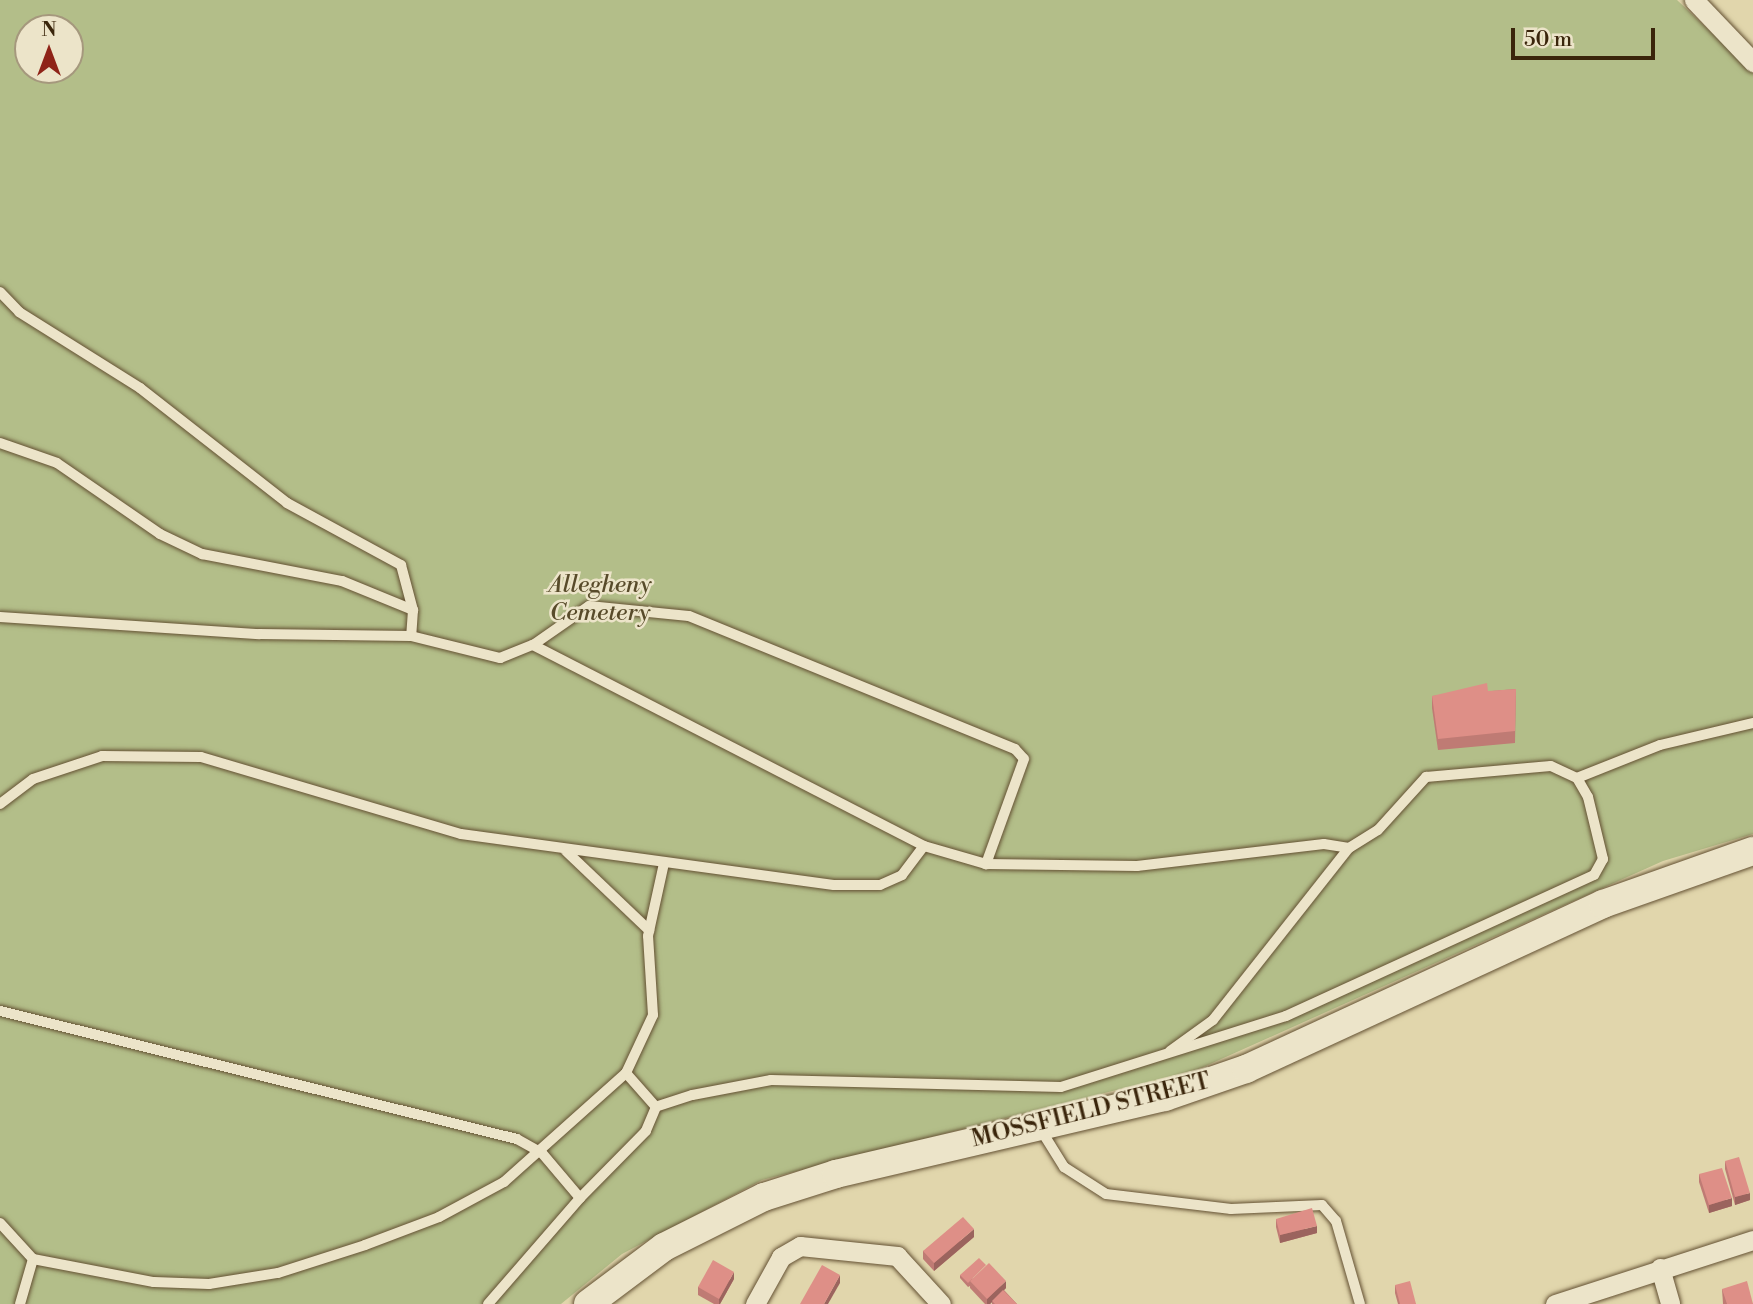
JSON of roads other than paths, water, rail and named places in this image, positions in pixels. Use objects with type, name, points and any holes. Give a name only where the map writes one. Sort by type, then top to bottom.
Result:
[{"type":"street","points":[[1694,0],[1753,62]]},
{"type":"street","name":"MOSSFIELD STREET","points":[[588,1304],[664,1247],[764,1197],[1040,1126],[1165,1097],[1247,1069],[1603,904],[1753,851]]},
{"type":"street","points":[[1555,1304],[1753,1240]]},
{"type":"street","points":[[755,1304],[781,1257],[800,1246],[897,1256],[941,1304]]},
{"type":"street","points":[[1660,1268],[1670,1304]]},
{"type":"lane","points":[[0,292],[19,312],[141,388],[287,503],[401,565],[413,610],[411,636]]},
{"type":"lane","points":[[0,443],[57,463],[160,534],[202,554],[342,581],[413,610]]},
{"type":"lane","points":[[0,617],[259,634],[411,636],[500,658],[533,645],[589,606],[689,616],[1016,749],[1024,759],[986,864]]},
{"type":"lane","points":[[533,645],[924,846],[986,864],[1137,866],[1324,844],[1349,848]]},
{"type":"lane","points":[[1145,1063],[1213,1020],[1349,848],[1378,830],[1426,777],[1551,766],[1577,778],[1660,745],[1753,723]]},
{"type":"lane","points":[[0,804],[33,779],[102,756],[201,757],[461,834],[566,851],[880,885],[902,875],[924,846]]},
{"type":"lane","points":[[488,1304],[580,1198],[646,1131],[656,1107],[731,1083],[1061,1087],[1145,1063],[1286,1016],[1594,875],[1603,859],[1577,778]]},
{"type":"lane","points":[[566,851],[649,930]]},
{"type":"lane","points":[[0,1223],[33,1259],[154,1282],[209,1283],[278,1273],[439,1217],[542,1153],[626,1073],[653,1015],[649,930],[664,863]]},
{"type":"lane","points":[[0,1011],[517,1139],[542,1153],[580,1198]]},
{"type":"lane","points":[[626,1073],[656,1107]]},
{"type":"lane","points":[[1040,1126],[1064,1167],[1106,1194],[1231,1209],[1322,1206],[1336,1221],[1360,1304]]},
{"type":"lane","points":[[20,1304],[33,1259]]},
{"type":"park label","name":"Allegheny Cemetery","points":[[600,600]]}]
